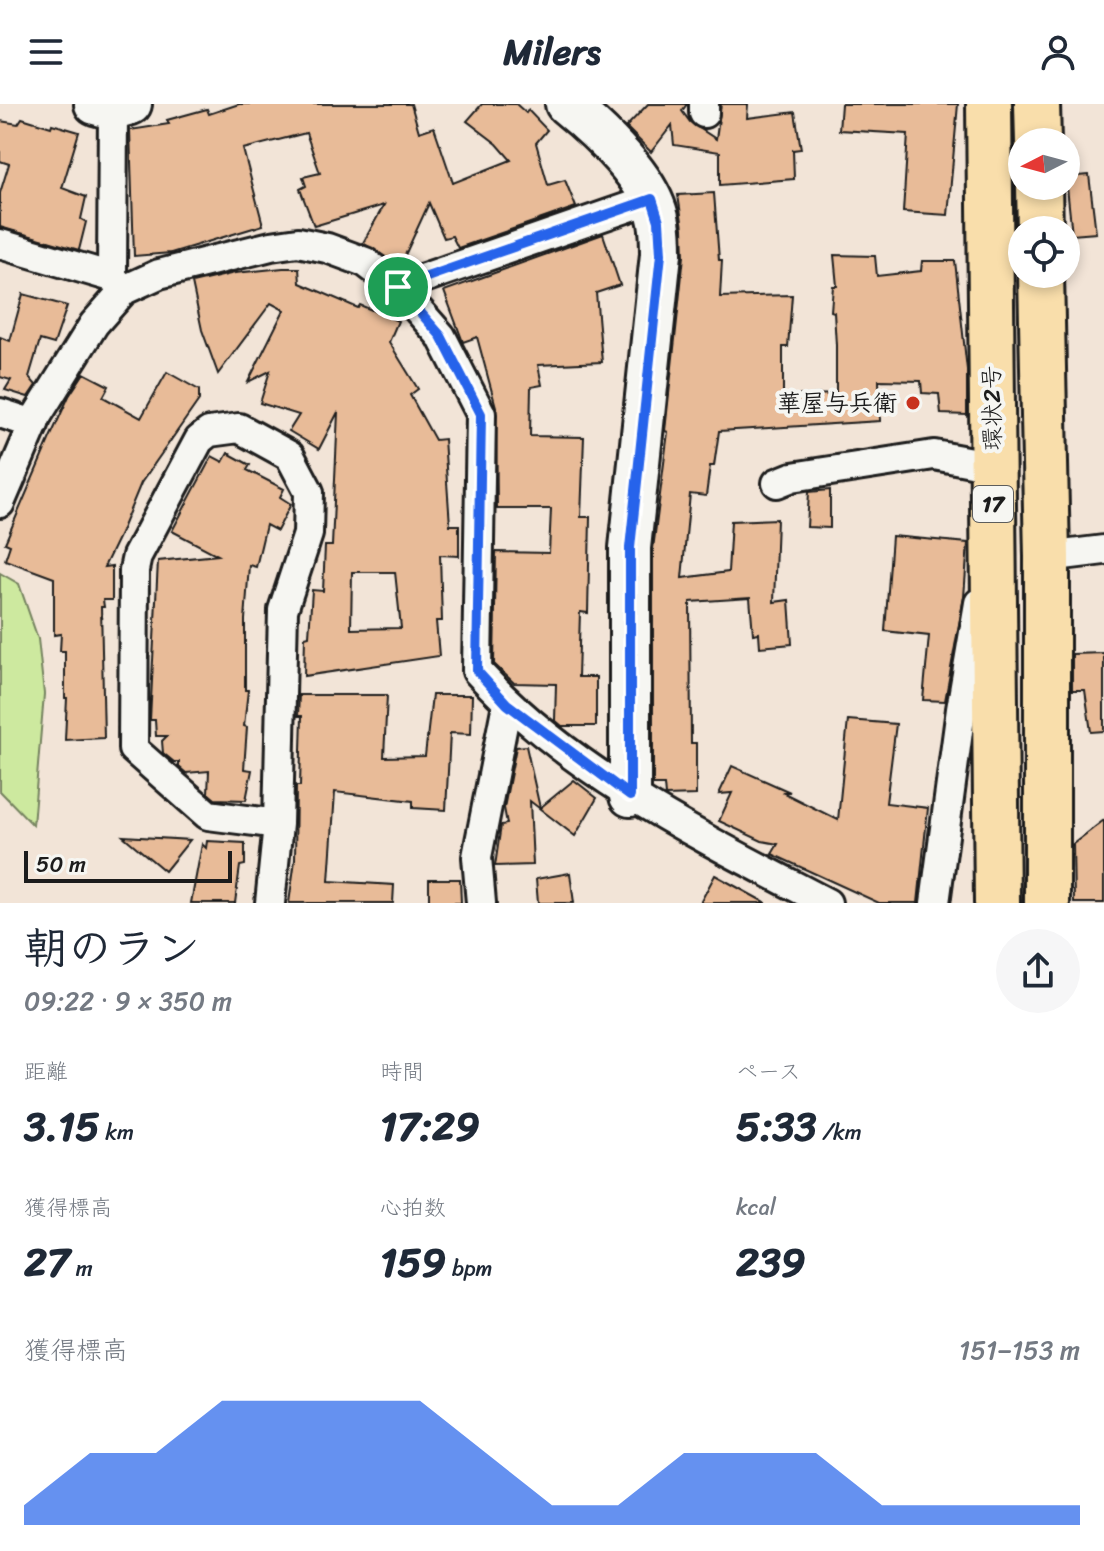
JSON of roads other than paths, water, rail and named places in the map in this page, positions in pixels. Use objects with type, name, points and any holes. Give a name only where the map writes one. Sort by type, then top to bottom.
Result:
[{"type":"main road","name":"環状2号","points":[[989,104],[989,466],[997,903]]},
{"type":"main road","points":[[1037,104],[1038,128]]},
{"type":"main road","name":"17","points":[[1041,288],[1047,557],[1047,903]]},
{"type":"street","points":[[566,104],[630,167],[652,199],[659,221],[661,254],[630,548],[630,796]]},
{"type":"street","points":[[0,503],[34,424],[118,284],[113,106]]},
{"type":"street","points":[[398,287],[652,199]]},
{"type":"street","points":[[0,244],[118,284],[298,242],[327,248],[365,262],[398,287],[441,336],[481,414],[477,671],[507,704],[630,796],[827,903]]},
{"type":"street","points":[[0,413],[34,424]]},
{"type":"street","points":[[270,903],[278,824],[283,610],[308,534],[309,492],[290,456],[239,428],[209,432],[199,440],[137,556],[134,570],[133,749],[208,815],[278,824]]},
{"type":"street","points":[[777,483],[792,477],[934,455],[989,466],[985,567],[961,709],[935,903]]},
{"type":"street","points":[[1047,557],[1104,550]]},
{"type":"street","points":[[481,903],[477,857],[507,704]]},
{"type":"place","name":"華屋与兵衛","points":[[913,403]]}]
